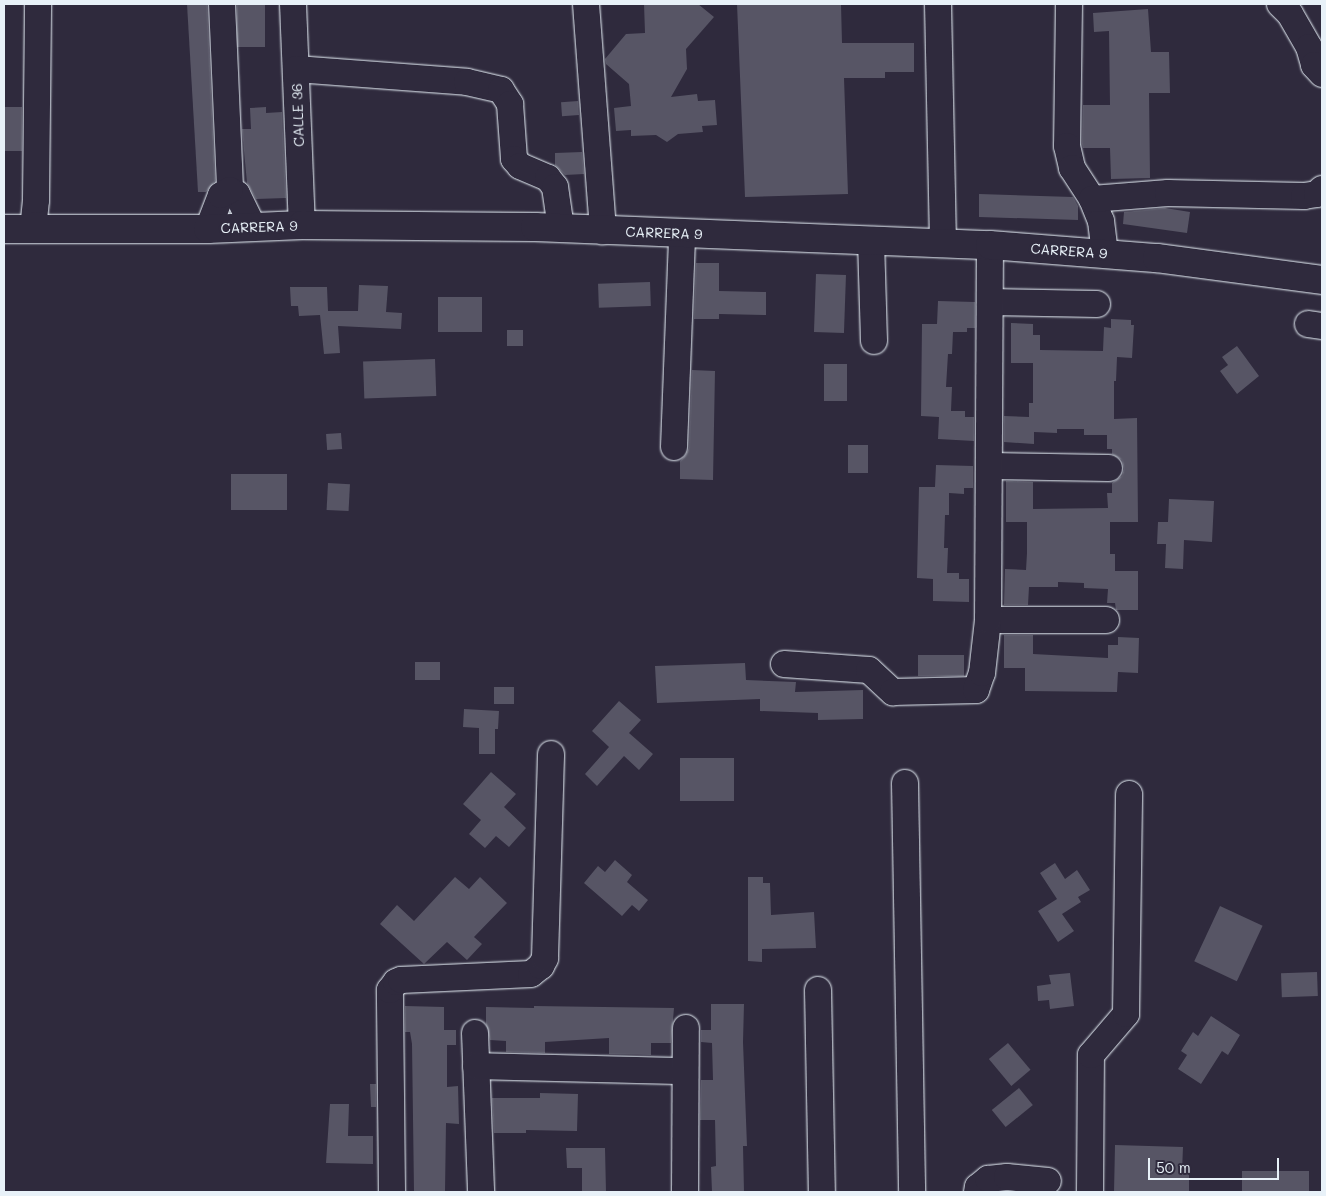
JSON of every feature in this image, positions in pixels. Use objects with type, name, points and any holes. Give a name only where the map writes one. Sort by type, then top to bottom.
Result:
[{"type":"main road","name":"CARRERA 9","points":[[4,229],[302,226],[561,228],[990,245],[1104,253],[1322,280]]},
{"type":"street","points":[[33,229],[36,200],[38,4]]},
{"type":"street","points":[[222,4],[230,190]]},
{"type":"street","name":"CALLE 36","points":[[293,4],[302,226]]},
{"type":"street","points":[[586,4],[603,231]]},
{"type":"street","points":[[938,4],[942,244]]},
{"type":"street","points":[[1069,4],[1066,146],[1072,168],[1092,199],[1101,221],[1104,253]]},
{"type":"street","points":[[1280,4],[1290,14],[1309,46],[1314,65],[1322,74]]},
{"type":"street","points":[[296,69],[467,82],[501,90],[510,104],[514,158],[520,166],[548,178],[555,187],[561,228]]},
{"type":"street","points":[[1092,199],[1168,193],[1304,196],[1317,194],[1322,189]]},
{"type":"street","points":[[230,190],[237,194],[252,227]]},
{"type":"street","points":[[208,228],[221,195],[230,190]]},
{"type":"street","points":[[687,234],[688,338]]},
{"type":"street","points":[[674,447],[687,234]]},
{"type":"street","points":[[871,240],[874,341]]},
{"type":"street","points":[[784,664],[869,670],[892,692],[976,690],[982,672],[988,620],[990,245]]},
{"type":"street","points":[[990,294],[1097,304]]},
{"type":"street","points":[[990,466],[1109,468]]},
{"type":"street","points":[[988,620],[1106,620]]},
{"type":"street","points":[[392,1192],[390,990],[396,982],[401,980],[531,974],[541,966],[545,958],[551,754]]},
{"type":"street","points":[[906,783],[912,1192]]},
{"type":"street","points":[[1090,1192],[1091,1055],[1126,1014],[1129,794]]},
{"type":"street","points":[[818,990],[822,1192]]},
{"type":"street","points":[[685,1192],[686,1028]]},
{"type":"street","points":[[475,1032],[481,1192]]},
{"type":"street","points":[[476,1066],[685,1071]]},
{"type":"street","points":[[977,1192],[978,1188],[988,1179],[1007,1176],[1048,1181]]},
{"type":"building","points":[[187,4],[207,4],[215,181],[206,192],[198,192]]},
{"type":"building","points":[[237,4],[265,4],[265,47],[237,47]]},
{"type":"building","points":[[644,4],[698,4],[714,17],[686,49],[687,69],[671,97],[697,94],[698,101],[715,100],[717,125],[702,126],[703,132],[678,134],[667,142],[656,135],[631,136],[631,130],[616,131],[614,108],[631,106],[629,84],[606,64],[605,59],[626,34],[645,33]]},
{"type":"building","points":[[737,4],[841,4],[842,43],[914,43],[914,72],[885,72],[885,78],[844,78],[848,194],[745,197]]},
{"type":"building","points":[[1148,9],[1151,52],[1169,52],[1170,93],[1149,93],[1150,178],[1111,179],[1110,148],[1083,148],[1082,144],[1083,105],[1110,105],[1109,31],[1094,32],[1093,13]]},
{"type":"building","points":[[578,101],[579,115],[562,116],[561,102]]},
{"type":"building","points":[[4,107],[22,107],[22,151],[4,151]]},
{"type":"building","points":[[266,107],[266,113],[282,112],[286,198],[256,199],[247,183],[242,129],[251,129],[250,108]]},
{"type":"building","points":[[582,152],[584,174],[565,175],[555,165],[555,153]]},
{"type":"building","points":[[979,194],[1073,197],[1078,206],[1078,220],[979,217]]},
{"type":"building","points":[[1165,208],[1190,212],[1187,233],[1123,224],[1124,212]]},
{"type":"building","points":[[696,263],[719,263],[719,291],[766,292],[766,315],[719,314],[719,319],[694,319]]},
{"type":"building","points":[[816,274],[846,275],[844,333],[814,332]]},
{"type":"building","points":[[650,282],[651,306],[599,308],[598,284]]},
{"type":"building","points":[[359,285],[388,286],[386,312],[402,313],[401,329],[338,326],[340,353],[324,354],[320,315],[299,316],[298,306],[291,306],[290,287],[327,287],[328,311],[358,311]]},
{"type":"building","points":[[438,297],[482,297],[482,332],[438,332]]},
{"type":"building","points":[[938,301],[975,302],[975,328],[967,328],[967,332],[953,332],[952,354],[948,354],[946,387],[952,387],[951,411],[965,411],[965,417],[974,417],[974,441],[938,439],[939,417],[921,416],[922,324],[937,324]]},
{"type":"building","points":[[1111,319],[1131,320],[1131,325],[1134,325],[1132,358],[1117,357],[1116,381],[1114,381],[1114,419],[1137,418],[1138,522],[1110,522],[1110,554],[1115,554],[1115,571],[1138,571],[1138,610],[1116,610],[1115,603],[1107,603],[1108,589],[1084,588],[1084,583],[1058,582],[1058,587],[1029,587],[1028,605],[1004,605],[1005,569],[1026,570],[1027,553],[1027,522],[1006,522],[1006,481],[1033,482],[1033,509],[1108,508],[1107,493],[1112,493],[1112,483],[1122,476],[1124,469],[1122,460],[1112,454],[1112,449],[1107,449],[1107,435],[1084,435],[1084,429],[1057,429],[1057,433],[1034,432],[1034,444],[1004,442],[1004,416],[1029,417],[1029,403],[1033,403],[1033,363],[1011,363],[1011,323],[1033,324],[1033,335],[1040,335],[1040,350],[1103,351],[1104,327],[1111,328]]},
{"type":"building","points":[[507,330],[523,330],[523,346],[507,346]]},
{"type":"building","points":[[1237,346],[1259,376],[1237,394],[1220,371],[1228,365],[1222,357]]},
{"type":"building","points":[[435,359],[436,396],[364,398],[363,362]]},
{"type":"building","points":[[824,364],[847,364],[847,401],[824,401]]},
{"type":"building","points":[[692,370],[715,371],[713,480],[680,479],[680,461],[686,455],[689,448]]},
{"type":"building","points":[[341,433],[342,449],[327,450],[326,434]]},
{"type":"building","points":[[848,445],[868,445],[868,473],[848,473]]},
{"type":"building","points":[[936,465],[973,466],[973,488],[964,488],[964,494],[949,493],[949,515],[945,515],[944,548],[948,548],[947,573],[959,573],[959,579],[969,579],[969,602],[933,601],[933,579],[917,578],[919,487],[935,487]]},
{"type":"building","points":[[231,474],[287,474],[287,510],[231,510]]},
{"type":"building","points":[[328,483],[350,484],[349,511],[327,510]]},
{"type":"building","points":[[1169,499],[1214,501],[1212,542],[1184,540],[1183,569],[1165,568],[1166,544],[1157,544],[1158,522],[1168,522]]},
{"type":"building","points":[[1004,635],[1033,635],[1033,654],[1108,658],[1108,645],[1118,645],[1118,637],[1139,638],[1138,673],[1118,672],[1117,692],[1025,691],[1025,668],[1004,668]]},
{"type":"building","points":[[918,655],[964,655],[964,676],[918,676]]},
{"type":"building","points":[[415,662],[440,662],[440,680],[415,680]]},
{"type":"building","points":[[745,663],[746,680],[796,682],[795,692],[863,690],[863,719],[818,720],[818,713],[760,711],[760,699],[657,703],[655,666]]},
{"type":"building","points":[[494,687],[514,687],[514,704],[494,704]]},
{"type":"building","points":[[619,701],[641,720],[629,733],[653,754],[639,770],[624,756],[597,786],[585,774],[609,747],[592,731]]},
{"type":"building","points":[[464,709],[499,711],[498,729],[495,729],[495,754],[479,754],[479,728],[463,727]]},
{"type":"building","points":[[680,758],[734,758],[734,801],[680,801]]},
{"type":"building","points":[[491,772],[516,794],[504,807],[526,828],[509,847],[496,836],[485,848],[469,834],[481,820],[463,804]]},
{"type":"building","points":[[615,860],[632,875],[627,882],[648,900],[639,911],[632,905],[622,916],[584,883],[598,866],[605,872]]},
{"type":"building","points":[[1055,863],[1065,879],[1077,870],[1090,890],[1078,897],[1081,902],[1062,914],[1074,931],[1058,942],[1038,911],[1057,899],[1040,873]]},
{"type":"building","points":[[455,877],[469,889],[480,877],[507,903],[474,937],[482,944],[467,960],[447,942],[424,964],[380,924],[397,905],[414,921]]},
{"type":"building","points":[[748,877],[763,877],[763,883],[770,883],[771,915],[814,912],[816,948],[762,949],[762,962],[748,961]]},
{"type":"building","points":[[1220,906],[1263,926],[1237,981],[1194,961]]},
{"type":"building","points":[[1317,972],[1318,996],[1282,997],[1281,973]]},
{"type":"building","points":[[1070,973],[1074,1006],[1050,1009],[1049,1000],[1038,1001],[1037,986],[1051,984],[1049,975]]},
{"type":"building","points":[[711,1004],[744,1004],[743,1042],[747,1146],[743,1146],[744,1192],[712,1192],[711,1167],[716,1166],[715,1120],[700,1120],[701,1080],[713,1080],[712,1043],[701,1042],[701,1030],[711,1030]]},
{"type":"building","points":[[405,1006],[444,1007],[444,1030],[456,1030],[456,1045],[447,1045],[447,1087],[458,1086],[459,1124],[446,1123],[445,1192],[414,1192],[412,1044],[410,1032],[405,1032]]},
{"type":"building","points":[[534,1006],[674,1008],[671,1043],[651,1043],[651,1055],[609,1054],[609,1038],[545,1042],[545,1053],[506,1052],[506,1041],[490,1040],[486,1024],[486,1007],[534,1008]]},
{"type":"building","points":[[1211,1016],[1240,1035],[1228,1055],[1222,1051],[1201,1084],[1178,1069],[1187,1055],[1181,1051],[1193,1032],[1198,1036]]},
{"type":"building","points":[[1008,1043],[1030,1070],[1011,1086],[989,1059]]},
{"type":"building","points":[[370,1084],[376,1084],[376,1107],[371,1107]]},
{"type":"building","points":[[1019,1088],[1033,1105],[1006,1127],[992,1110]]},
{"type":"building","points":[[540,1093],[578,1094],[577,1131],[526,1130],[526,1133],[494,1133],[492,1098],[540,1098]]},
{"type":"building","points":[[330,1104],[349,1104],[348,1136],[373,1136],[373,1164],[326,1163]]},
{"type":"building","points":[[1115,1145],[1183,1147],[1182,1172],[1189,1172],[1189,1192],[1114,1192]]},
{"type":"building","points":[[566,1148],[605,1148],[606,1192],[582,1192],[582,1168],[567,1168]]},
{"type":"building","points":[[1242,1171],[1309,1171],[1309,1192],[1242,1192]]}]
